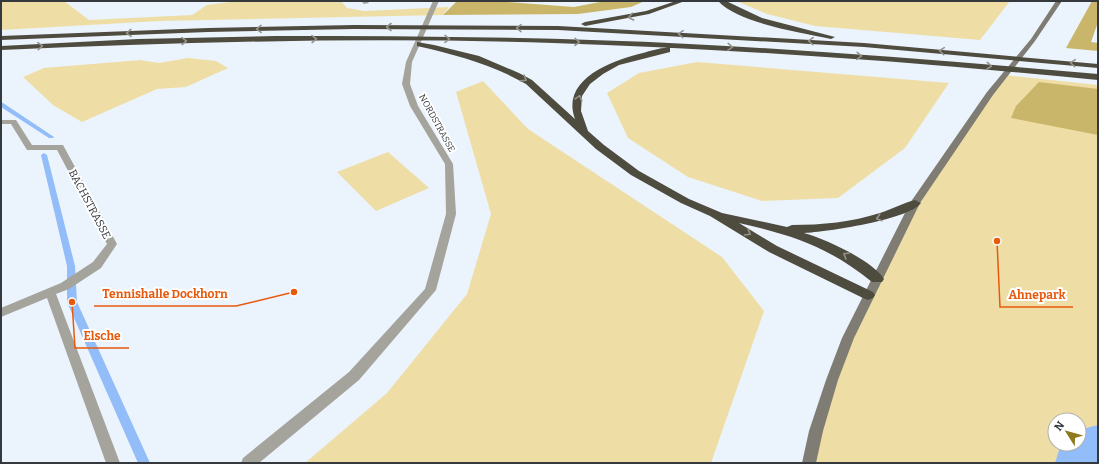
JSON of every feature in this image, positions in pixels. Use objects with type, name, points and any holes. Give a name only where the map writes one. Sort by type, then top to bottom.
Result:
[{"type":"highway","points":[[558,28],[636,16],[660,10],[682,1]]},
{"type":"highway","points":[[721,1],[734,10],[758,19],[864,44]]},
{"type":"highway","points":[[1,38],[208,30],[347,27],[558,28],[864,44],[1098,66]]},
{"type":"highway","points":[[394,38],[469,55],[504,68],[529,82],[610,155],[635,173],[678,197],[714,213],[773,249],[868,295]]},
{"type":"highway","points":[[1,48],[258,39],[394,38],[691,45],[965,64],[1098,77]]},
{"type":"highway","points":[[587,134],[581,124],[577,105],[582,88],[596,74],[628,58],[691,45]]},
{"type":"highway","points":[[778,228],[822,228],[852,224],[876,219],[915,203]]},
{"type":"highway","points":[[714,213],[778,228],[819,241],[852,258],[877,279]]},
{"type":"main road","points":[[809,463],[816,431],[832,380],[848,338],[868,295],[915,203],[990,94],[1033,40],[1059,1]]},
{"type":"street","name":"NORDSTRASSE","points":[[248,463],[354,376],[430,290],[451,214],[448,164],[414,106],[406,84],[409,62],[434,3]]},
{"type":"street","name":"BACHSTRASSE","points":[[1,313],[65,286],[97,265],[112,244],[60,147],[30,148],[12,122],[4,121]]},
{"type":"street","points":[[50,292],[113,463]]},
{"type":"shaded area","points":[[1,1],[64,1],[89,20],[192,15],[207,5],[238,1],[341,1],[347,8],[364,11],[449,7],[443,15],[160,21],[1,30]]},
{"type":"shaded area","points":[[457,1],[493,1],[574,7],[605,1],[645,1],[631,7],[578,14],[443,15]]},
{"type":"shaded area","points":[[736,1],[1010,1],[980,40],[815,26],[767,14]]},
{"type":"shaded area","points":[[1092,1],[1098,1],[1098,22],[1091,42],[1098,43],[1098,51],[1066,48]]},
{"type":"shaded area","points":[[188,58],[216,61],[228,68],[186,87],[157,89],[82,122],[53,105],[23,77],[44,68],[140,60],[159,63]]},
{"type":"shaded area","points":[[697,62],[949,83],[905,148],[838,198],[762,201],[688,177],[628,138],[607,93],[639,73]]},
{"type":"shaded area","points":[[1005,75],[1098,85],[1098,463],[809,463],[816,431],[877,279],[915,203]]},
{"type":"shaded area","points":[[483,81],[528,129],[722,257],[764,311],[711,463],[305,463],[387,393],[467,294],[491,214],[456,92]]},
{"type":"shaded area","points":[[1039,82],[1098,89],[1098,135],[1011,118],[1016,106]]},
{"type":"shaded area","points":[[388,152],[429,188],[376,211],[337,172]]},
{"type":"water","points":[[1098,425],[1098,463],[1055,463],[1058,452],[1087,452],[1087,428]]},
{"type":"waterway","points":[[1,104],[51,137]]},
{"type":"waterway","points":[[44,155],[71,266],[72,302],[144,463]]},
{"type":"place","name":"Ahnepark","points":[[997,241]]},
{"type":"place","name":"Tennishalle Dockhorn","points":[[294,292]]},
{"type":"place","name":"Elsche","points":[[72,302]]}]
